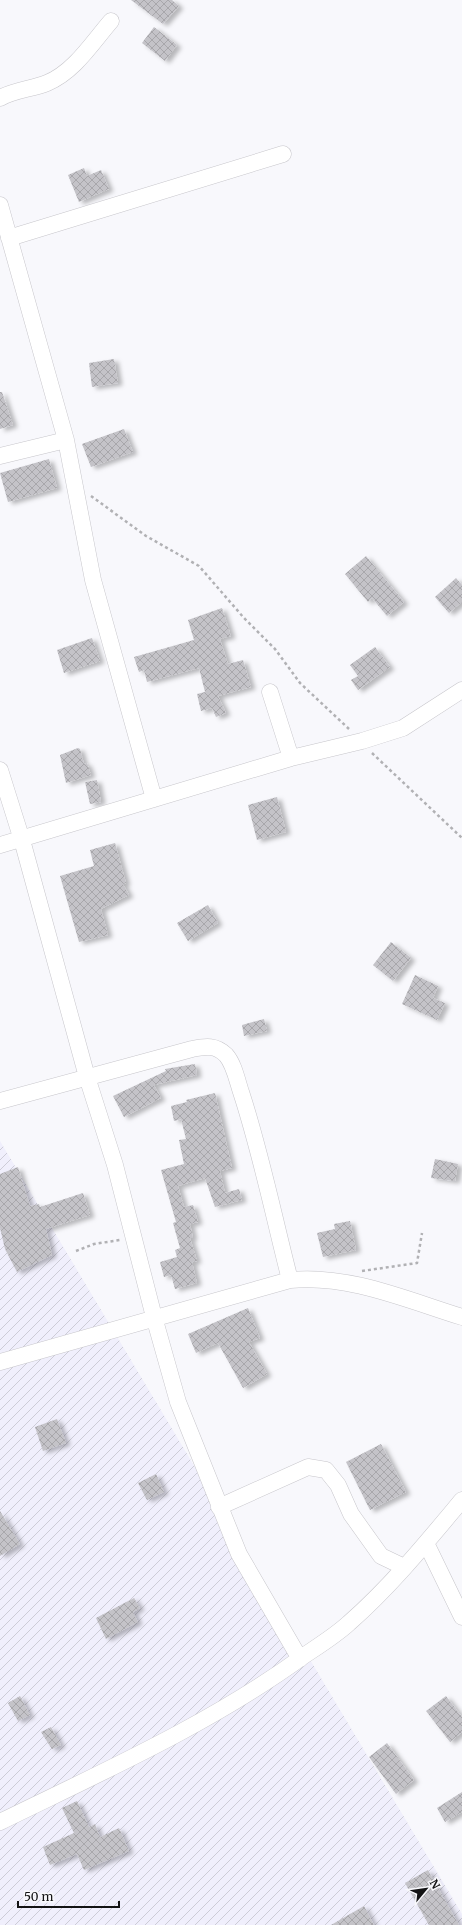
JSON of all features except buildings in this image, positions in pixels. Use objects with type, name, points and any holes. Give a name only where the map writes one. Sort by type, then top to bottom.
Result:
[{"type":"street","points":[[0,98],[6,94],[48,83],[73,66],[111,21]]},
{"type":"street","points":[[9,238],[283,154]]},
{"type":"street","points":[[0,205],[66,440],[93,580],[154,799]]},
{"type":"street","points":[[0,456],[66,440]]},
{"type":"street","points":[[0,845],[22,840],[291,758],[362,741],[403,728],[462,690]]},
{"type":"street","points":[[270,692],[291,758]]},
{"type":"street","points":[[0,770],[22,840],[87,1077],[115,1164],[154,1318],[178,1402],[239,1554],[300,1659]]},
{"type":"street","points":[[0,1101],[207,1046],[219,1049],[227,1057],[234,1071],[246,1108],[290,1280]]},
{"type":"street","points":[[0,1362],[290,1280],[306,1279],[345,1282],[462,1317]]},
{"type":"street","points":[[219,1507],[308,1467],[326,1470],[338,1485],[351,1514],[381,1556],[404,1567]]},
{"type":"street","points":[[0,1822],[108,1769],[210,1716],[267,1682],[300,1659],[349,1624],[426,1543],[462,1500]]},
{"type":"street","points":[[426,1543],[462,1617]]},
{"type":"path","points":[[73,477],[87,492],[136,529],[199,566],[244,618],[275,649],[300,683],[362,741],[382,764],[462,838]]},
{"type":"path","points":[[76,1251],[94,1244],[119,1241],[133,1233]]},
{"type":"path","points":[[345,1282],[365,1270],[417,1263],[422,1233]]},
{"type":"shaded area","points":[[0,1141],[462,1914],[462,1925],[0,1925]]}]
